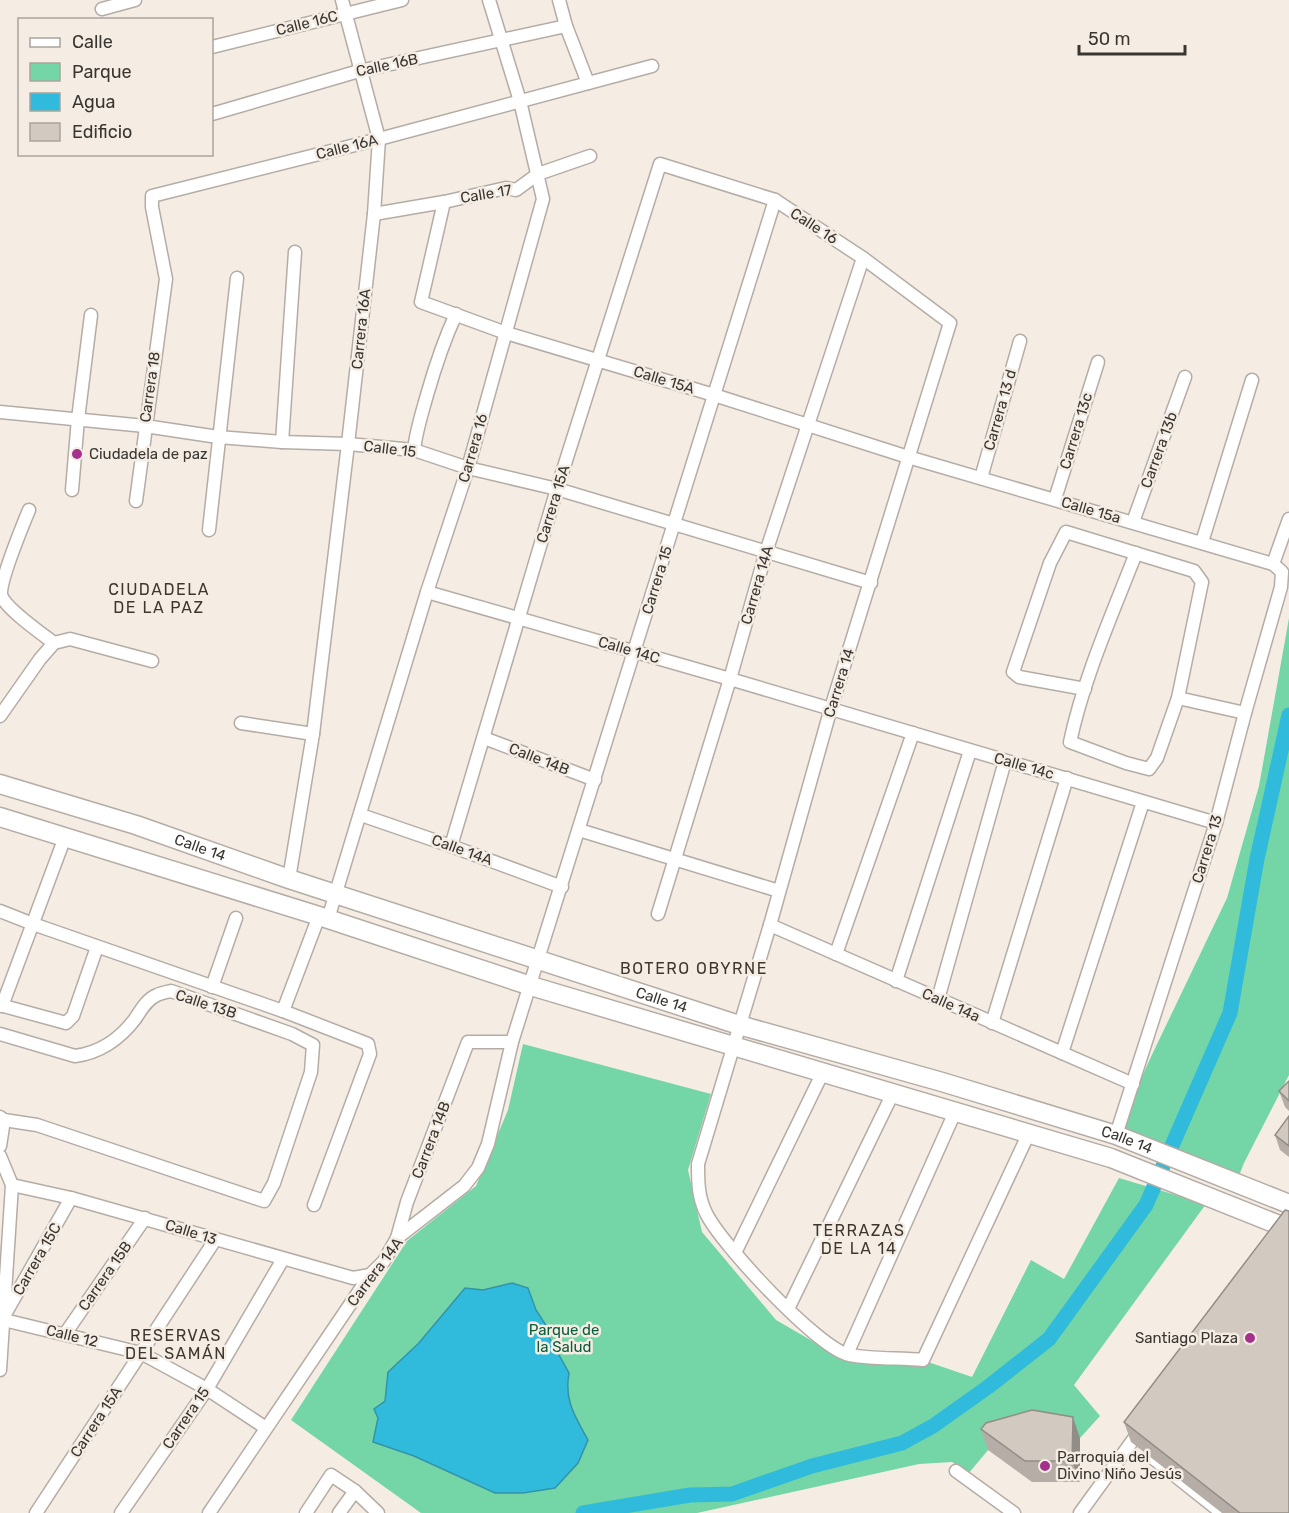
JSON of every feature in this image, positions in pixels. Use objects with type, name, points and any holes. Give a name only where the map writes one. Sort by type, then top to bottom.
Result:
[{"type":"main road","name":"Calle 14","points":[[0,784],[136,825],[290,879],[739,1025],[942,1082],[1116,1135],[1289,1204]]},
{"type":"main road","name":"Calle 14","points":[[0,817],[324,917],[531,986],[892,1095],[1111,1158],[1287,1235]]},
{"type":"street","points":[[102,9],[135,0]]},
{"type":"street","points":[[342,0],[379,140]]},
{"type":"street","name":"Calle 16C","points":[[213,47],[402,0]]},
{"type":"street","name":"Carrera 16","points":[[283,1011],[324,917],[337,894],[427,592],[468,468],[543,199],[520,101],[489,0]]},
{"type":"street","points":[[559,0],[566,26],[588,83]]},
{"type":"street","name":"Calle 16B","points":[[213,114],[359,71],[566,26]]},
{"type":"street","name":"Calle 16A","points":[[161,309],[166,279],[152,207],[152,196],[379,140],[652,66]]},
{"type":"street","name":"Carrera 16A","points":[[290,879],[313,734],[348,444],[374,213],[379,140]]},
{"type":"street","name":"Calle 17","points":[[374,213],[506,189],[516,190],[538,174],[590,156]]},
{"type":"street","name":"Calle 16","points":[[660,164],[775,200],[862,258],[950,323]]},
{"type":"street","name":"Carrera 15A","points":[[452,846],[557,489],[660,164]]},
{"type":"street","name":"Carrera 15","points":[[539,960],[775,200]]},
{"type":"street","name":"Calle 15A","points":[[444,202],[421,302],[506,333],[714,395],[908,457]]},
{"type":"street","points":[[282,442],[295,252]]},
{"type":"street","name":"Carrera 14A","points":[[658,914],[730,679],[766,552],[862,258]]},
{"type":"street","points":[[209,530],[237,278]]},
{"type":"street","name":"Carrera 18","points":[[136,501],[161,309]]},
{"type":"street","points":[[414,450],[416,435],[444,339],[456,314]]},
{"type":"street","points":[[72,490],[91,315]]},
{"type":"street","name":"Carrera 14","points":[[847,1354],[821,1339],[788,1309],[735,1253],[706,1215],[698,1192],[698,1164],[770,925],[831,708],[950,323]]},
{"type":"street","name":"Carrera 13 d","points":[[981,478],[1020,341]]},
{"type":"street","name":"Carrera 13c","points":[[1055,499],[1098,362]]},
{"type":"street","name":"Carrera 13b","points":[[1133,522],[1185,377]]},
{"type":"street","points":[[1202,542],[1252,380]]},
{"type":"street","name":"Calle 15","points":[[0,412],[145,426],[218,437],[414,450],[468,468],[557,489],[871,583]]},
{"type":"street","name":"Calle 15a","points":[[908,457],[1273,564]]},
{"type":"street","points":[[29,510],[0,584],[1,597],[15,612],[54,643]]},
{"type":"street","points":[[1273,564],[1289,519]]},
{"type":"street","points":[[1085,689],[1019,677],[1013,672],[1050,563],[1066,532],[1136,553],[1194,571],[1202,582],[1178,698],[1157,758],[1149,769],[1070,742],[1085,689],[1136,553]]},
{"type":"street","name":"Carrera 13","points":[[1116,1135],[1216,823],[1281,587],[1282,573],[1273,564]]},
{"type":"street","name":"Calle 14C","points":[[427,592],[831,708]]},
{"type":"street","points":[[0,716],[54,643],[70,639],[152,661]]},
{"type":"street","points":[[1178,698],[1245,713]]},
{"type":"street","name":"Calle 14c","points":[[831,708],[1216,823]]},
{"type":"street","points":[[241,723],[313,734]]},
{"type":"street","points":[[836,954],[913,733]]},
{"type":"street","name":"Calle 14B","points":[[484,738],[595,780]]},
{"type":"street","points":[[896,981],[970,751]]},
{"type":"street","points":[[938,999],[1005,761]]},
{"type":"street","points":[[992,1023],[1067,778]]},
{"type":"street","points":[[1062,1053],[1143,802]]},
{"type":"street","name":"Calle 14A","points":[[361,815],[562,887]]},
{"type":"street","points":[[579,830],[779,891]]},
{"type":"street","points":[[64,837],[1,1005],[66,1023],[73,1016],[97,947]]},
{"type":"street","points":[[0,911],[283,1011],[368,1044],[370,1054],[314,1205]]},
{"type":"street","points":[[212,987],[236,918]]},
{"type":"street","name":"Calle 14a","points":[[770,925],[1133,1084]]},
{"type":"street","name":"Carrera 14A","points":[[209,1513],[370,1275],[384,1261],[397,1238],[464,1186],[478,1168],[488,1144],[512,1042],[539,960]]},
{"type":"street","name":"Calle 13B","points":[[0,1034],[75,1056],[87,1054],[114,1041],[133,1022],[146,1002],[157,995],[171,991],[292,1034],[313,1045],[311,1072],[274,1183],[264,1201],[38,1125],[2,1118]]},
{"type":"street","name":"Carrera 14B","points":[[397,1238],[407,1202],[468,1042],[512,1042]]},
{"type":"street","points":[[735,1253],[822,1074]]},
{"type":"street","points":[[788,1309],[892,1095]]},
{"type":"street","points":[[955,1112],[847,1354],[923,1360],[1028,1135]]},
{"type":"street","points":[[0,1146],[2,1118]]},
{"type":"street","points":[[0,1156],[12,1185],[1,1319],[0,1370]]},
{"type":"street","name":"Calle 13","points":[[12,1185],[145,1218],[353,1278],[370,1275]]},
{"type":"street","name":"Carrera 15C","points":[[1,1319],[71,1198]]},
{"type":"street","points":[[407,1202],[427,1216]]},
{"type":"street","name":"Carrera 15B","points":[[65,1334],[145,1218]]},
{"type":"street","name":"Carrera 15A","points":[[36,1513],[215,1240]]},
{"type":"street","name":"Carrera 15","points":[[121,1513],[207,1389],[283,1259]]},
{"type":"street","name":"Calle 12","points":[[1,1319],[141,1353],[207,1389],[266,1428]]},
{"type":"street","points":[[1080,1513],[1146,1423]]},
{"type":"street","points":[[1131,1442],[1222,1513]]},
{"type":"street","points":[[956,1471],[1014,1513]]},
{"type":"street","points":[[306,1513],[331,1475],[355,1491],[378,1513]]},
{"type":"street","points":[[339,1513],[355,1491]]},
{"type":"green space","points":[[1289,618],[1289,1075],[1236,1183],[1116,1135],[1227,898],[1259,786]]},
{"type":"green space","name":"Parque de la Salud","points":[[523,1044],[711,1094],[688,1170],[702,1232],[776,1320],[845,1360],[928,1362],[972,1377],[1031,1260],[1064,1279],[1119,1178],[1206,1204],[1074,1385],[1100,1416],[1080,1438],[994,1443],[968,1474],[952,1462],[919,1464],[697,1513],[421,1513],[291,1420],[407,1241],[476,1186],[508,1110]]},
{"type":"water","points":[[512,1283],[528,1288],[536,1310],[549,1330],[549,1337],[569,1373],[569,1400],[588,1440],[578,1463],[555,1488],[523,1493],[495,1493],[414,1456],[373,1442],[378,1418],[374,1409],[385,1401],[388,1372],[418,1344],[465,1288],[483,1290]]},
{"type":"building","points":[[1289,1081],[1289,1101],[1279,1091]]},
{"type":"building","points":[[1289,1116],[1289,1146],[1275,1135]]},
{"type":"building","name":"Santiago Plaza","points":[[1285,1210],[1289,1211],[1289,1513],[1240,1513],[1124,1422]]},
{"type":"building","points":[[1032,1410],[1073,1417],[1072,1461],[1025,1461],[981,1429],[986,1423]]},
{"type":"waterway","points":[[583,1513],[690,1495],[732,1494],[812,1466],[902,1443],[933,1426],[1049,1339],[1146,1205],[1230,1013],[1257,859],[1289,715]]},
{"type":"place","name":"Ciudadela de paz","points":[[77,454]]},
{"type":"place","name":"Santiago Plaza","points":[[1250,1338]]},
{"type":"place","name":"Parroquia del Divino Niño Jesús","points":[[1045,1466]]},
{"type":"district","name":"CIUDADELA DE LA PAZ","points":[[159,598]]},
{"type":"district","name":"BOTERO OBYRNE","points":[[694,968]]},
{"type":"district","name":"TERRAZAS DE LA 14","points":[[859,1239]]},
{"type":"district","name":"RESERVAS DEL SAMÁN","points":[[176,1344]]}]
